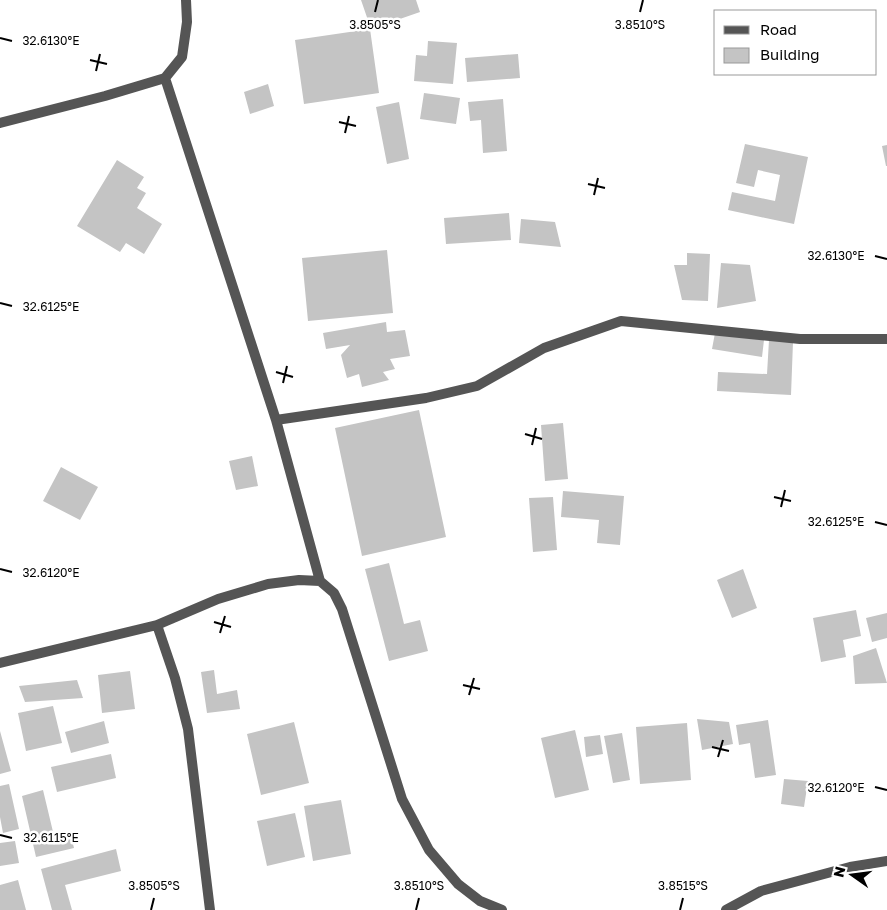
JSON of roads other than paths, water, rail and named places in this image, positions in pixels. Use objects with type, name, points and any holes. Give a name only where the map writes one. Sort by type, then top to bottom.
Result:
[{"type":"street","points":[[0,123],[165,78],[182,56],[187,22],[186,0]]},
{"type":"street","points":[[165,78],[276,420],[320,581],[334,593],[342,609],[402,799],[429,850],[458,884],[480,902],[502,910]]},
{"type":"street","points":[[276,420],[426,398],[477,386],[544,348],[621,321],[800,339],[887,339]]},
{"type":"street","points":[[0,663],[157,625],[218,599],[268,584],[299,580],[320,581]]},
{"type":"street","points":[[157,625],[175,678],[188,729],[210,910]]},
{"type":"street","points":[[726,910],[761,891],[850,867],[887,861]]}]
